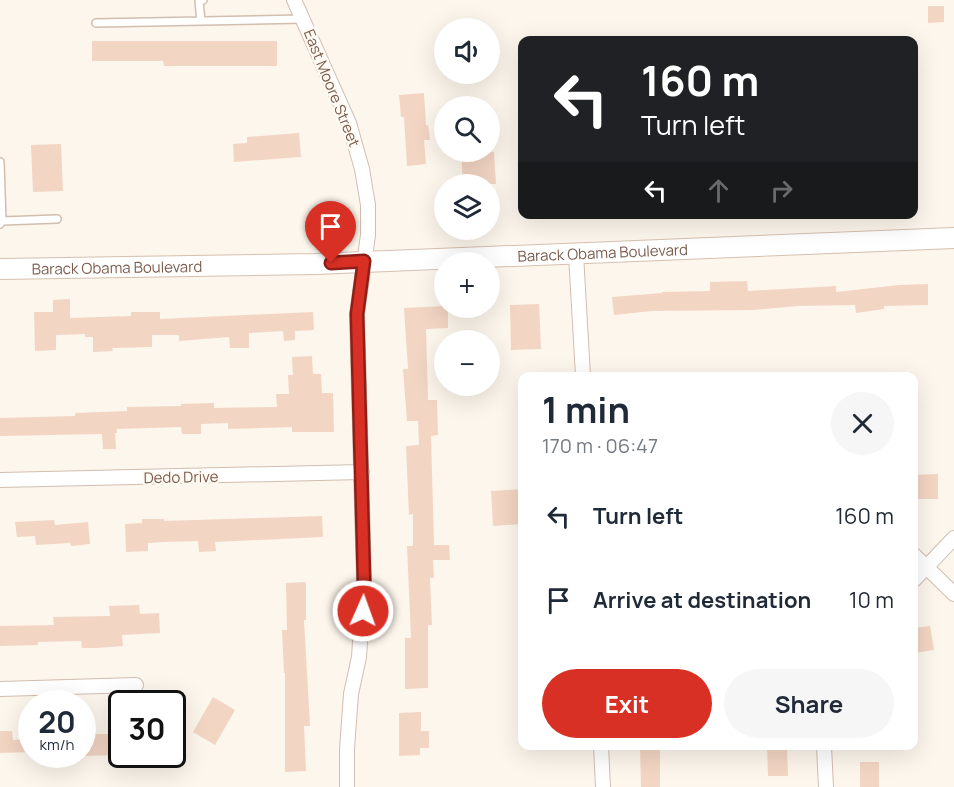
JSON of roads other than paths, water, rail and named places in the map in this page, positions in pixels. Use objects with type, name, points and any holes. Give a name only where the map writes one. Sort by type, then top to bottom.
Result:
[{"type":"main road","name":"Barack Obama Boulevard","points":[[0,269],[315,264],[954,238]]},
{"type":"street","name":"East Moore Street","points":[[294,0],[337,93],[358,149],[368,205],[368,235],[357,314],[362,472],[363,611],[359,657],[351,694],[347,787]]},
{"type":"street","points":[[576,254],[583,372]]},
{"type":"street","name":"Dedo Drive","points":[[0,480],[362,472]]},
{"type":"street","points":[[918,576],[954,538]]},
{"type":"street","points":[[918,559],[954,594]]},
{"type":"street","points":[[0,689],[136,685]]},
{"type":"street","points":[[601,750],[603,787]]},
{"type":"street","points":[[824,750],[826,787]]},
{"type":"lane","points":[[201,21],[199,2],[203,0]]},
{"type":"lane","points":[[96,22],[303,19]]},
{"type":"lane","points":[[0,162],[1,222],[57,219]]}]
